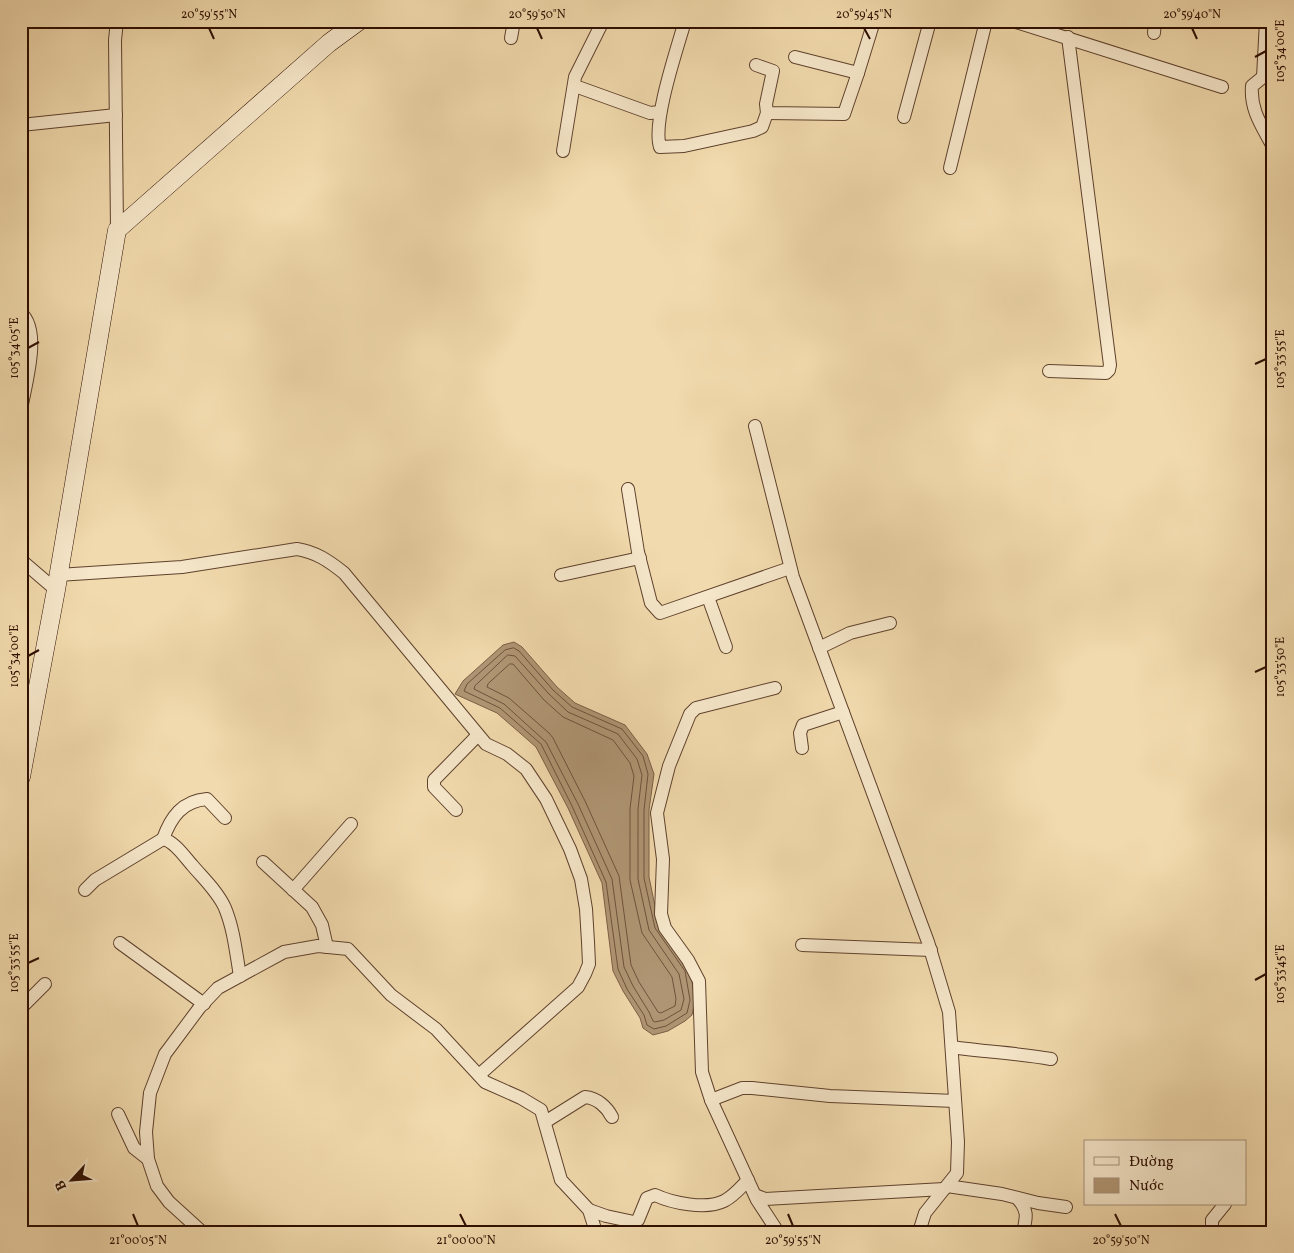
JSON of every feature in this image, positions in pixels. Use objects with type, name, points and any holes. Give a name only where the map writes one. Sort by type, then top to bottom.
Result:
[{"type":"main road","points":[[21,777],[26,721],[57,582],[117,230],[352,24]]},
{"type":"street","points":[[117,21],[115,40],[117,230]]},
{"type":"street","points":[[511,38],[514,21]]},
{"type":"street","points":[[563,151],[576,77],[602,21]]},
{"type":"street","points":[[684,21],[660,112],[658,141],[660,147],[684,146],[753,131],[762,127],[767,113],[766,104],[773,71],[756,65]]},
{"type":"street","points":[[767,113],[844,114],[874,21]]},
{"type":"street","points":[[904,117],[930,21]]},
{"type":"street","points":[[950,168],[986,21]]},
{"type":"street","points":[[1013,21],[1222,87]]},
{"type":"street","points":[[1266,21],[1268,75],[1252,86],[1251,99],[1254,110],[1273,147]]},
{"type":"street","points":[[1048,371],[1106,373],[1110,365],[1068,38]]},
{"type":"street","points":[[795,57],[858,73]]},
{"type":"street","points":[[575,86],[650,113],[660,112]]},
{"type":"street","points":[[21,125],[116,115]]},
{"type":"street","points":[[21,313],[29,324],[31,337],[31,352],[24,382],[21,410]]},
{"type":"street","points":[[755,426],[790,568],[931,950],[949,1012],[958,1142],[957,1173],[925,1213],[919,1232]]},
{"type":"street","points":[[628,489],[640,558],[651,603],[660,613],[790,568]]},
{"type":"street","points":[[21,560],[57,582],[182,567],[297,549],[321,556],[344,573],[486,744],[507,754],[526,769],[546,799],[570,849],[581,879],[586,909],[588,957],[586,974],[578,987],[479,1075]]},
{"type":"street","points":[[561,575],[640,558]]},
{"type":"street","points":[[708,597],[726,648]]},
{"type":"street","points":[[819,648],[850,633],[890,623]]},
{"type":"street","points":[[774,688],[696,708],[690,714],[669,766],[657,813],[663,859],[662,922],[668,934],[688,960],[699,981],[702,1072],[711,1100],[755,1195],[778,1232]]},
{"type":"street","points":[[802,748],[800,733],[804,726],[843,712]]},
{"type":"street","points":[[456,810],[434,787],[434,780],[478,735]]},
{"type":"street","points":[[85,890],[95,880],[163,839],[169,824],[177,812],[186,804],[207,799],[224,818]]},
{"type":"street","points":[[293,890],[351,824]]},
{"type":"street","points":[[163,839],[169,841],[185,857],[211,887],[224,906],[232,929],[240,976]]},
{"type":"street","points":[[263,862],[312,907],[322,926],[327,947]]},
{"type":"street","points":[[120,944],[204,1004]]},
{"type":"street","points":[[802,945],[931,950]]},
{"type":"street","points":[[202,1232],[169,1202],[157,1186],[148,1159],[146,1132],[150,1093],[165,1054],[218,988],[284,952],[318,946],[348,949],[391,995],[436,1029],[485,1082],[521,1098],[541,1110],[561,1180],[589,1210],[596,1232]]},
{"type":"street","points":[[21,1008],[45,984]]},
{"type":"street","points":[[952,1047],[996,1053],[1017,1053],[1050,1059]]},
{"type":"street","points":[[711,1100],[742,1088],[752,1088],[830,1096],[955,1101]]},
{"type":"street","points":[[545,1122],[586,1097],[592,1098],[608,1109],[612,1117]]},
{"type":"street","points":[[118,1114],[134,1148],[148,1159]]},
{"type":"street","points":[[589,1210],[634,1222],[638,1220],[647,1198],[655,1195],[665,1200],[691,1204],[712,1204],[724,1201],[748,1180]]},
{"type":"street","points":[[755,1195],[765,1199],[945,1188],[1066,1206]]},
{"type":"street","points":[[1017,1198],[1024,1206],[1027,1218],[1023,1232]]},
{"type":"street","points":[[1211,1231],[1212,1220],[1223,1206]]},
{"type":"water","points":[[514,642],[522,647],[557,687],[575,703],[625,725],[647,754],[654,774],[649,810],[649,877],[659,926],[690,969],[695,1000],[692,1015],[668,1031],[653,1035],[643,1028],[640,1018],[613,971],[602,883],[568,808],[536,747],[497,713],[455,694],[463,681],[503,645]]}]
